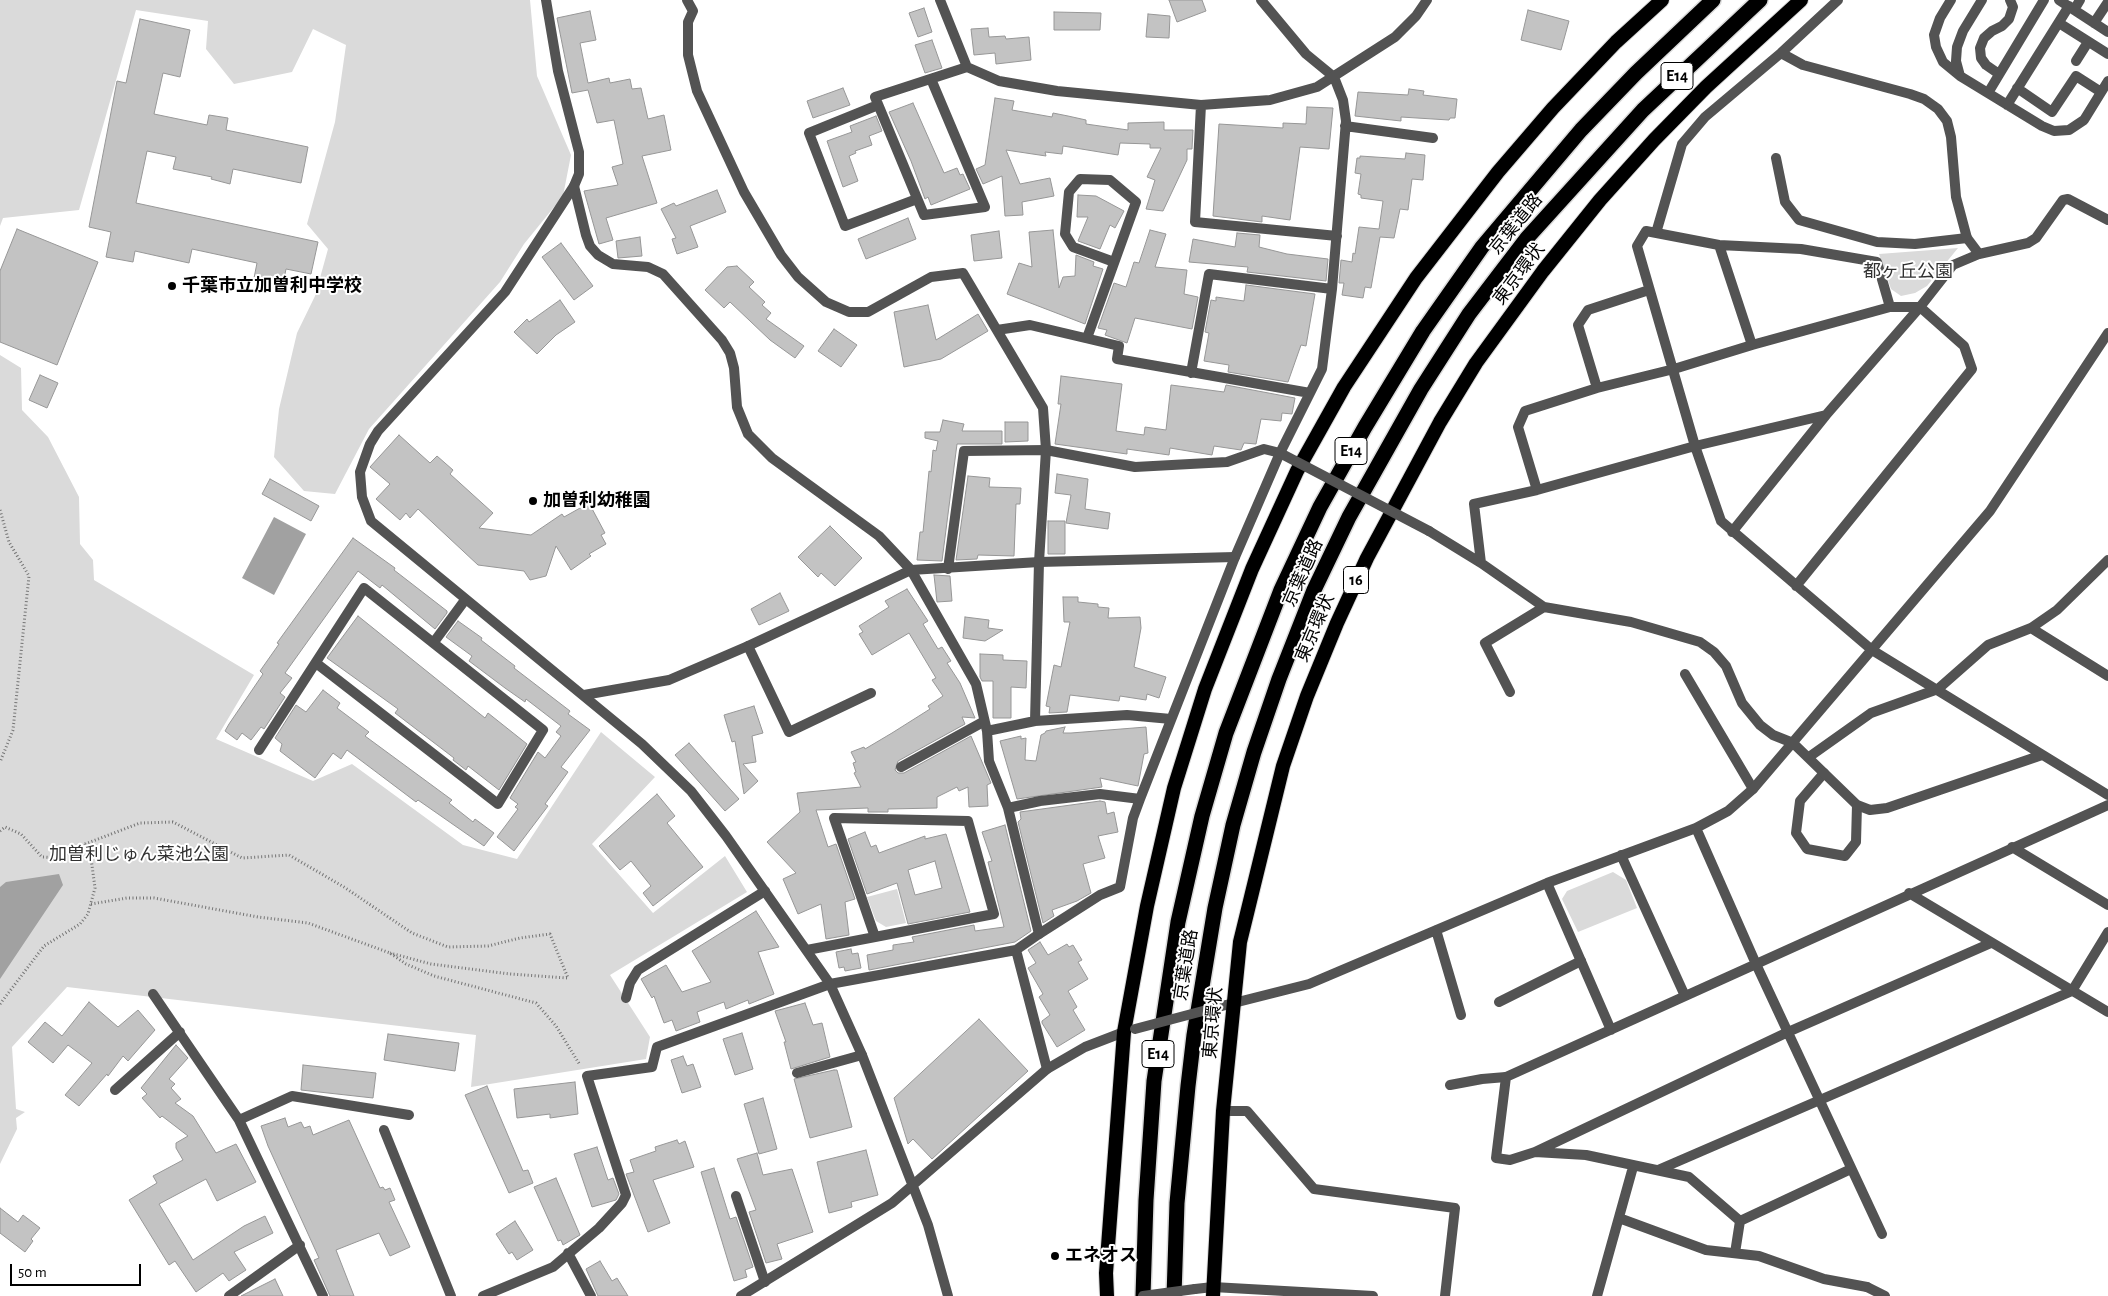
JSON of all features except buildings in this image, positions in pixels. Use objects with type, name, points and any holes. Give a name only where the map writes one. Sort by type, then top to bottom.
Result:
[{"type":"highway","points":[[1107,1296],[1106,1273],[1130,1030],[1148,906],[1177,779],[1205,689],[1248,578],[1297,471],[1344,387],[1416,278],[1498,172],[1552,108],[1616,42],[1662,0]]},
{"type":"highway","name":"京葉道路","points":[[1143,1296],[1146,1200],[1154,1081],[1176,931],[1202,816],[1226,733],[1249,668],[1281,590],[1320,507],[1401,365],[1482,247],[1581,130],[1636,73],[1713,0]]},
{"type":"highway","name":"京葉道路","points":[[1174,1296],[1177,1203],[1188,1086],[1214,908],[1236,816],[1254,752],[1279,679],[1314,590],[1346,525],[1421,389],[1470,314],[1527,238],[1642,110],[1760,0]]},
{"type":"highway","name":"東京環状","points":[[1213,1291],[1223,1111],[1232,1004],[1240,942],[1282,766],[1307,696],[1337,623],[1367,558],[1430,438],[1476,363],[1543,270],[1600,200],[1706,87],[1801,0]]},
{"type":"street","points":[[546,0],[558,72],[579,152],[579,174],[574,186],[505,292],[378,431],[370,444],[360,472],[362,497],[371,521],[465,600],[584,695],[642,744],[691,791],[765,890],[830,984],[862,1055],[913,1186],[928,1226],[948,1296]]},
{"type":"street","points":[[687,0],[693,11],[688,22],[688,55],[697,92],[744,192],[781,254],[798,278],[826,302],[850,312],[868,312],[931,277],[963,273],[1043,408],[1046,450],[1039,562],[1035,721]]},
{"type":"street","points":[[940,0],[967,67]]},
{"type":"street","points":[[483,1296],[553,1267],[599,1228],[622,1203],[626,1194],[587,1076],[652,1067],[657,1047],[830,984],[1016,950],[1100,895],[1120,887],[1132,818],[1235,557],[1280,453],[1322,369],[1332,289],[1346,126],[1343,100],[1334,76],[1306,54],[1261,0]]},
{"type":"street","points":[[932,79],[985,207],[924,215],[875,97],[967,67],[999,81],[1057,91],[1201,105],[1270,100],[1317,87],[1395,37],[1416,16],[1426,0]]},
{"type":"street","points":[[1656,233],[1682,144],[1705,117],[1781,53],[1838,0]]},
{"type":"street","points":[[1951,0],[1940,18],[1934,35],[1943,62],[1960,76],[2042,126],[2054,131],[2069,130],[2084,120],[2108,81]]},
{"type":"street","points":[[1960,76],[1956,61],[1957,47],[1963,31],[1982,0]]},
{"type":"street","points":[[1999,74],[1986,65],[1981,58],[1980,48],[1984,38],[1992,30],[2002,26],[2009,19],[2012,7],[2010,0]]},
{"type":"street","points":[[1988,93],[2044,0]]},
{"type":"street","points":[[2059,0],[2108,32]]},
{"type":"street","points":[[2007,104],[2058,23],[2080,0]]},
{"type":"street","points":[[2094,23],[2106,8]]},
{"type":"street","points":[[2058,23],[2108,54]]},
{"type":"street","points":[[2076,61],[2088,42]]},
{"type":"street","points":[[1781,53],[1803,65],[1910,94],[1924,99],[1938,109],[1947,121],[1951,137],[1956,197],[1967,238],[1979,254]]},
{"type":"street","points":[[2017,88],[2052,112],[2076,76],[2101,92]]},
{"type":"street","points":[[878,105],[809,133],[845,226],[917,199]]},
{"type":"street","points":[[1201,105],[1195,222],[1336,236]]},
{"type":"street","points":[[1346,126],[1433,138]]},
{"type":"street","points":[[1776,158],[1785,202],[1799,220],[1877,242],[1915,244],[1967,238]]},
{"type":"street","points":[[1087,338],[1136,202],[1110,180],[1080,179],[1069,192],[1065,234],[1073,247],[1114,262]]},
{"type":"street","points":[[574,186],[586,235],[590,246],[598,255],[613,264],[648,267],[662,274],[722,340],[730,353],[734,368],[737,407],[748,434],[772,458],[879,536],[911,570],[976,684],[990,761],[1008,808],[1039,934]]},
{"type":"street","points":[[1732,532],[1826,415],[1920,307],[1953,265],[1979,254],[2028,243],[2036,238],[2063,200],[2068,199],[2108,220]]},
{"type":"street","points":[[1890,307],[1877,262],[1801,249],[1720,244],[1646,231],[1637,246],[1695,446],[1720,521],[1872,650],[2108,795]]},
{"type":"street","points":[[1720,244],[1752,344]]},
{"type":"street","points":[[1192,373],[1209,274],[1332,289]]},
{"type":"street","points":[[1597,388],[1578,325],[1588,310],[1649,290]]},
{"type":"street","points":[[1537,490],[1518,427],[1525,411],[1597,388],[1674,369],[1752,344],[1890,307],[1920,307],[1964,346],[1972,369],[1796,586]]},
{"type":"street","points":[[997,330],[1030,325],[1119,346],[1118,359],[1310,393]]},
{"type":"street","points":[[741,1296],[892,1203],[1047,1069],[1085,1047],[1130,1030],[1309,984],[1547,883],[1621,854],[1696,828],[1728,810],[1753,789],[1793,744],[1990,511],[2108,333]]},
{"type":"street","points":[[1481,563],[1474,504],[1537,490],[1695,446],[1826,415]]},
{"type":"street","points":[[948,569],[964,451],[1046,450],[1136,467],[1226,462],[1264,449],[1280,453],[1428,532],[1481,563],[1544,607],[1631,622],[1700,642],[1714,652],[1726,666],[1742,703],[1760,725],[1773,735],[1793,744],[1857,805],[1870,810],[1886,808],[2042,755]]},
{"type":"street","points":[[584,695],[669,680],[748,646],[911,570],[1039,562],[1235,557]]},
{"type":"street","points":[[1808,757],[1871,713],[1938,689],[1988,645],[2031,628],[2058,610],[2108,560]]},
{"type":"street","points":[[259,750],[364,588],[543,730],[498,804],[316,663]]},
{"type":"street","points":[[434,642],[465,600]]},
{"type":"street","points":[[1510,692],[1485,643],[1544,607]]},
{"type":"street","points":[[2031,628],[2108,676]]},
{"type":"street","points":[[748,646],[789,732],[871,693]]},
{"type":"street","points":[[1685,674],[1753,789]]},
{"type":"street","points":[[901,767],[985,726],[1127,714],[1172,718]]},
{"type":"street","points":[[1824,773],[1800,801],[1796,833],[1806,849],[1845,856],[1856,842],[1857,805]]},
{"type":"street","points":[[1008,808],[1040,801],[1100,794],[1140,799]]},
{"type":"street","points":[[1450,1085],[1506,1077],[2108,805]]},
{"type":"street","points":[[807,950],[875,937],[994,914],[968,821],[834,818],[875,937]]},
{"type":"street","points":[[1696,828],[1756,964],[1882,1234]]},
{"type":"street","points":[[2012,847],[2108,905]]},
{"type":"street","points":[[1621,854],[1685,996]]},
{"type":"street","points":[[1547,883],[1612,1030]]},
{"type":"street","points":[[626,998],[630,983],[638,970],[765,890]]},
{"type":"street","points":[[1910,893],[2108,1012]]},
{"type":"street","points":[[1436,930],[1461,1015]]},
{"type":"street","points":[[1658,1170],[2072,991],[2108,932]]},
{"type":"street","points":[[1506,1077],[1496,1158],[1510,1160],[1535,1152],[1788,1032],[1991,943]]},
{"type":"street","points":[[1016,950],[1047,1069]]},
{"type":"street","points":[[1499,1002],[1581,961]]},
{"type":"street","points":[[153,994],[239,1120],[323,1296]]},
{"type":"street","points":[[115,1090],[180,1032]]},
{"type":"street","points":[[797,1073],[862,1055]]},
{"type":"street","points":[[239,1120],[292,1096],[409,1115]]},
{"type":"street","points":[[1223,1111],[1248,1111],[1314,1189],[1455,1208],[1444,1296]]},
{"type":"street","points":[[384,1130],[452,1296]]},
{"type":"street","points":[[1535,1152],[1586,1155],[1689,1178],[1740,1221]]},
{"type":"street","points":[[1597,1296],[1633,1167]]},
{"type":"street","points":[[1740,1221],[1851,1168]]},
{"type":"street","points":[[736,1196],[765,1282]]},
{"type":"street","points":[[1619,1218],[1706,1250],[1758,1256],[1824,1279],[1867,1287],[1885,1296]]},
{"type":"street","points":[[1734,1253],[1740,1221]]},
{"type":"street","points":[[230,1296],[300,1245]]},
{"type":"street","points":[[568,1253],[591,1296]]},
{"type":"street","points":[[1143,1296],[1195,1289],[1374,1296]]},
{"type":"path","points":[[0,510],[8,542],[29,576],[13,730],[0,762]]},
{"type":"path","points":[[0,831],[4,827],[21,834],[42,857],[59,858],[85,844],[140,823],[173,822],[242,858],[289,855],[344,886],[412,933],[448,947],[488,946],[520,938],[550,934],[568,978],[510,974],[431,964],[390,952],[308,923],[258,917],[154,898],[127,898],[91,904]]},
{"type":"path","points":[[0,1004],[44,946],[80,924],[88,914],[95,888],[91,858],[85,844]]},
{"type":"path","points":[[390,952],[406,964],[434,976],[536,1003],[556,1026],[587,1076]]},
{"type":"green space","points":[[0,0],[530,0],[537,76],[571,155],[563,196],[524,244],[500,282],[369,429],[335,494],[304,491],[274,457],[279,409],[297,333],[315,296],[328,249],[307,224],[335,122],[346,45],[313,29],[292,72],[234,84],[206,49],[208,21],[136,10],[79,210],[3,218],[0,226]]},
{"type":"green space","name":"都ヶ丘公園","points":[[1958,248],[1927,286],[1915,293],[1901,296],[1891,289],[1879,254]]},
{"type":"green space","name":"加曽利じゅん菜池公園","points":[[0,355],[21,368],[22,410],[48,437],[79,497],[80,544],[93,560],[94,580],[254,675],[216,739],[313,781],[352,764],[463,845],[517,859],[601,732],[655,777],[592,844],[653,913],[725,856],[747,892],[610,975],[650,1037],[646,1059],[471,1087],[476,1035],[67,987],[12,1047],[16,1109],[25,1112],[16,1118],[17,1129],[0,1164]]},
{"type":"green space","points":[[1613,872],[1626,880],[1637,908],[1578,932],[1562,899],[1567,891]]},
{"type":"green space","points":[[897,889],[906,923],[886,927],[876,921],[867,897]]},
{"type":"shaded area","points":[[274,517],[306,534],[274,595],[242,578]]},
{"type":"shaded area","points":[[59,874],[63,885],[0,979],[0,887],[6,882]]},
{"type":"place","name":"千葉市立加曽利中学校","points":[[172,286]]},
{"type":"place","name":"加曽利幼稚園","points":[[533,501]]},
{"type":"place","name":"エネオス","points":[[1055,1256]]}]
